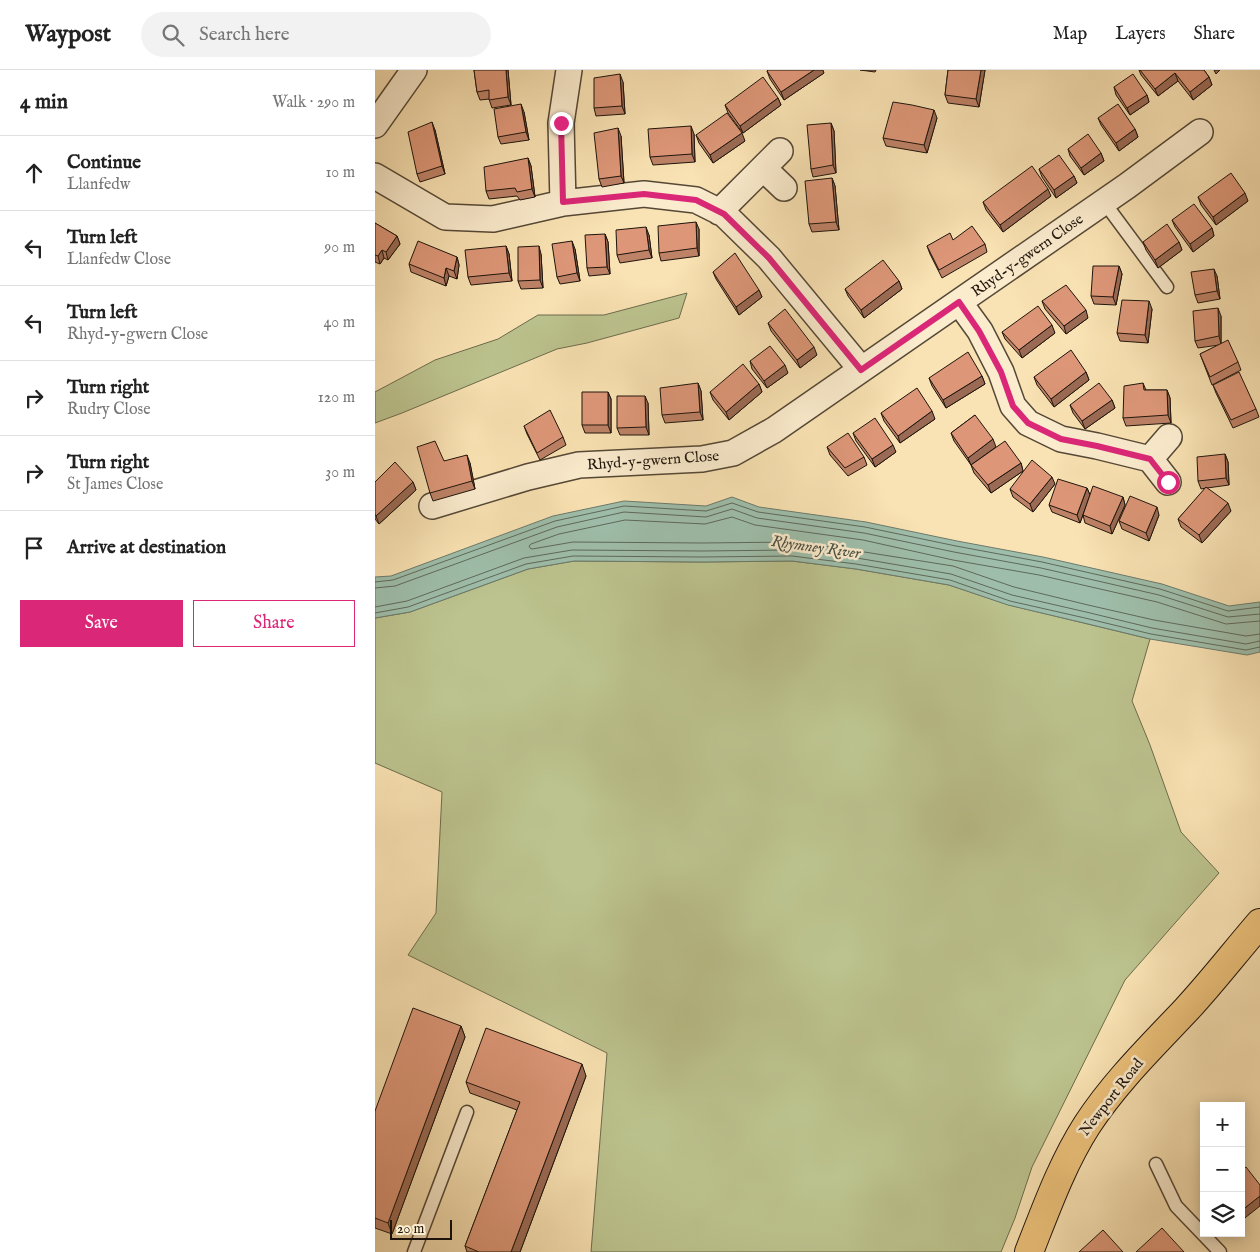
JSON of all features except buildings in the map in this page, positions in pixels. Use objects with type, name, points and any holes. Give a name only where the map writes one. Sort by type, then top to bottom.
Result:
[{"type":"main road","name":"Newport Road","points":[[1029,1252],[1063,1169],[1087,1124],[1124,1078],[1260,923]]},
{"type":"main road","name":"Newport Road","points":[[1187,1008],[1260,946]]},
{"type":"street","points":[[375,124],[413,70]]},
{"type":"street","points":[[563,202],[561,123],[569,70]]},
{"type":"street","name":"Rhyd-y-gwern Close","points":[[432,506],[528,477],[579,465],[702,459],[733,453],[775,430],[1105,202],[1200,132]]},
{"type":"street","points":[[719,212],[780,151]]},
{"type":"street","points":[[763,168],[784,188]]},
{"type":"street","points":[[375,176],[445,218],[493,219],[563,202],[644,194],[696,200],[724,214],[769,258],[861,370]]},
{"type":"street","points":[[959,302],[979,331],[1001,372],[1013,406],[1028,423],[1061,439],[1150,459],[1168,482]]},
{"type":"street","points":[[1150,459],[1169,437]]},
{"type":"lane","points":[[1105,202],[1167,287]]},
{"type":"lane","points":[[414,1252],[467,1112]]},
{"type":"lane","points":[[1156,1164],[1176,1206],[1220,1252]]},
{"type":"green space","points":[[687,293],[679,318],[587,343],[557,349],[375,423],[375,392],[435,360],[498,339],[538,315],[604,315]]},
{"type":"green space","points":[[574,561],[792,561],[856,569],[949,585],[1009,605],[1150,639],[1132,701],[1181,832],[1219,873],[1125,980],[1032,1167],[1015,1218],[1001,1252],[591,1252],[607,1053],[408,955],[436,913],[442,792],[375,763],[375,618],[410,612],[528,569]]},
{"type":"water","name":"Rhymney River","points":[[732,497],[759,507],[866,522],[1043,557],[1162,584],[1229,606],[1260,602],[1260,652],[1247,655],[1150,639],[1008,605],[949,585],[856,569],[792,561],[574,561],[528,569],[410,612],[375,618],[375,577],[391,576],[553,516],[624,501],[706,506]]},
{"type":"route","points":[[561,123],[563,202],[644,194],[696,200],[724,214],[769,258],[861,370],[959,302],[979,331],[1001,372],[1013,406],[1028,423],[1061,439],[1150,459],[1168,482]]}]
